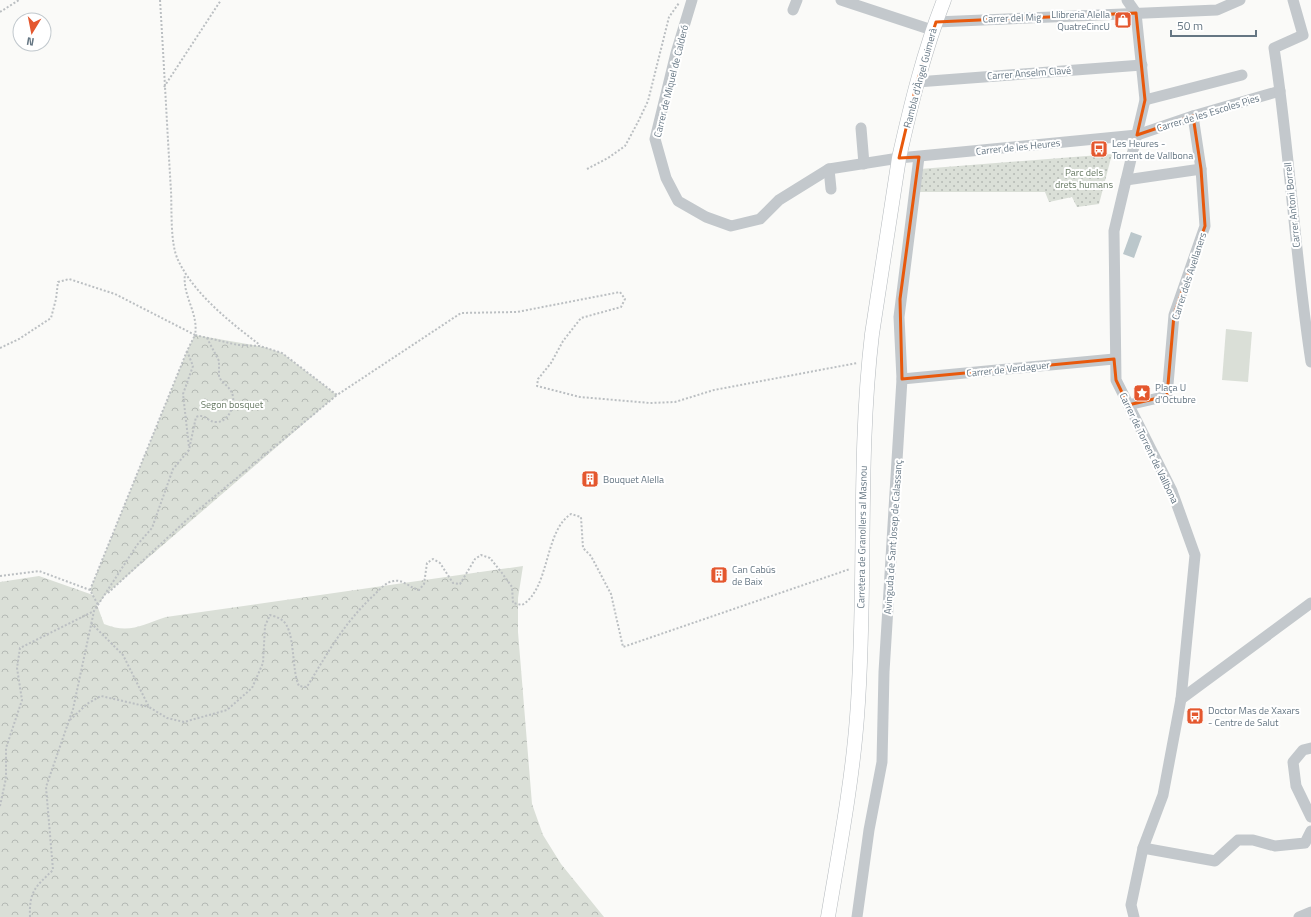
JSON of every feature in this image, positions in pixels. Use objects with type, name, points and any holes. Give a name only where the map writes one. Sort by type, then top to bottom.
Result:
[{"type":"main road","name":"Rambla d'Àngel Guimerà","points":[[899,158],[917,82],[934,26],[944,0]]},
{"type":"main road","name":"Carretera de Granollers al Masnou","points":[[828,917],[857,717],[862,565],[863,460],[868,361],[899,158]]},
{"type":"street","name":"Carrer de Miquel de Calderó","points":[[692,0],[676,53],[655,139],[666,178],[678,201],[706,217],[731,226],[760,219],[780,200],[829,169],[899,158]]},
{"type":"street","points":[[841,0],[934,26]]},
{"type":"street","name":"Carrer de Torrent de Vallbona","points":[[1127,0],[1136,13],[1145,100],[1114,231],[1114,358],[1116,380],[1172,491],[1195,555],[1182,699],[1163,795],[1143,848],[1132,905],[1134,917]]},
{"type":"street","name":"Carrer del Mig","points":[[934,26],[1136,13],[1217,10],[1240,0]]},
{"type":"street","name":"Carrer Antoni Borrell","points":[[1293,0],[1303,35],[1274,48],[1305,324],[1311,362]]},
{"type":"street","name":"Carrer Anselm Clavé","points":[[917,82],[1142,65]]},
{"type":"street","points":[[1145,100],[1242,75]]},
{"type":"street","name":"Carrer de les Escoles Pies","points":[[1137,135],[1193,116],[1280,91]]},
{"type":"street","name":"Carrer dels Avellaners","points":[[1128,405],[1167,396],[1174,315],[1205,226],[1201,169],[1193,116]]},
{"type":"street","points":[[861,128],[864,164]]},
{"type":"street","name":"Carrer de les Heures","points":[[899,158],[1137,135]]},
{"type":"street","name":"Avinguda de Sant Josep de Calassanç","points":[[857,917],[870,820],[882,762],[884,672],[902,379],[899,333],[900,299],[919,157]]},
{"type":"street","points":[[829,169],[831,188]]},
{"type":"street","points":[[1126,180],[1201,169]]},
{"type":"street","name":"Carrer de Verdaguer","points":[[902,379],[1114,358]]},
{"type":"street","points":[[1182,699],[1311,603]]},
{"type":"street","points":[[1311,748],[1303,750],[1293,762],[1296,786],[1311,817]]},
{"type":"street","points":[[1143,848],[1215,861],[1238,840],[1253,840],[1275,846],[1305,843],[1311,832]]},
{"type":"street","points":[[1299,917],[1311,912]]},
{"type":"path","points":[[0,12],[19,0]]},
{"type":"path","points":[[160,0],[174,240],[177,258],[185,274],[224,317],[260,346]]},
{"type":"path","points":[[164,88],[221,0]]},
{"type":"path","points":[[587,168],[608,158],[625,146],[648,101],[669,17],[681,0]]},
{"type":"path","points":[[90,590],[187,351],[195,335],[192,307],[184,285],[185,274]]},
{"type":"path","points":[[0,348],[19,339],[51,318],[56,299],[58,282],[69,279],[115,294],[195,335],[238,345],[260,346],[282,353],[337,395]]},
{"type":"path","points":[[105,595],[192,515],[337,395],[461,313],[517,312],[620,292],[625,299],[621,307],[581,318],[538,379],[537,386],[580,397],[650,403],[675,402],[714,390],[868,361]]},
{"type":"path","points":[[30,917],[29,899],[39,882],[52,870],[46,787],[69,721],[94,611],[137,545],[152,528],[173,469],[189,450],[196,416],[207,416],[211,421],[216,422],[223,421],[228,416],[232,407],[234,396],[219,377],[219,361],[207,338]]},
{"type":"path","points":[[187,351],[193,366],[183,394],[189,450]]},
{"type":"path","points":[[69,721],[87,704],[101,696],[149,707],[167,718],[184,722],[227,710],[252,688],[263,663],[265,626],[270,615],[283,620],[289,631],[295,679],[299,686],[307,687],[340,632],[356,612],[380,589],[393,580],[401,581],[411,588],[419,590],[424,584],[427,563],[433,559],[440,563],[452,583],[460,584],[474,559],[481,554],[490,558],[512,587],[513,603],[522,605],[530,601],[539,585],[548,553],[564,519],[571,514],[581,517],[583,548],[590,556],[611,594],[622,647],[862,565]]},
{"type":"path","points":[[0,576],[39,570],[90,590],[98,605]]},
{"type":"path","points":[[0,806],[6,778],[6,748],[22,700],[17,668],[20,648],[94,611]]},
{"type":"path","points":[[91,623],[123,655],[149,707]]},
{"type":"highlighted area","points":[[1136,13],[1145,100],[1137,135],[1193,116],[1201,169],[1205,226],[1174,315],[1167,396],[1128,405],[1116,380],[1114,359],[902,379],[900,299],[919,157],[899,158],[917,82],[936,22]]},
{"type":"green space","name":"Parc dels drets humans","points":[[1112,154],[1099,204],[1077,207],[1072,197],[1049,202],[1045,192],[917,192],[920,169]]},
{"type":"green space","points":[[1226,329],[1252,332],[1248,382],[1222,380]]},
{"type":"green space","name":"Segon bosquet","points":[[195,335],[264,347],[282,353],[337,395],[105,595],[98,605],[96,602],[104,624],[113,627],[128,628],[166,617],[523,566],[518,598],[518,632],[532,804],[543,835],[561,864],[604,917],[0,917],[0,582],[39,576],[93,595],[90,590],[187,351]]},
{"type":"shaded area","points":[[1131,232],[1142,236],[1134,258],[1123,254]]},
{"type":"place","name":"Llibreria Alella QuatreCincU","points":[[1123,20]]},
{"type":"place","name":"Les Heures - Torrent de Vallbona","points":[[1099,149]]},
{"type":"place","name":"Plaça U d'Octubre","points":[[1142,393]]},
{"type":"place","name":"Bouquet Alella","points":[[590,479]]},
{"type":"place","name":"Can Cabús de Baix","points":[[719,575]]},
{"type":"place","name":"Doctor Mas de Xaxars - Centre de Salut","points":[[1195,716]]}]
